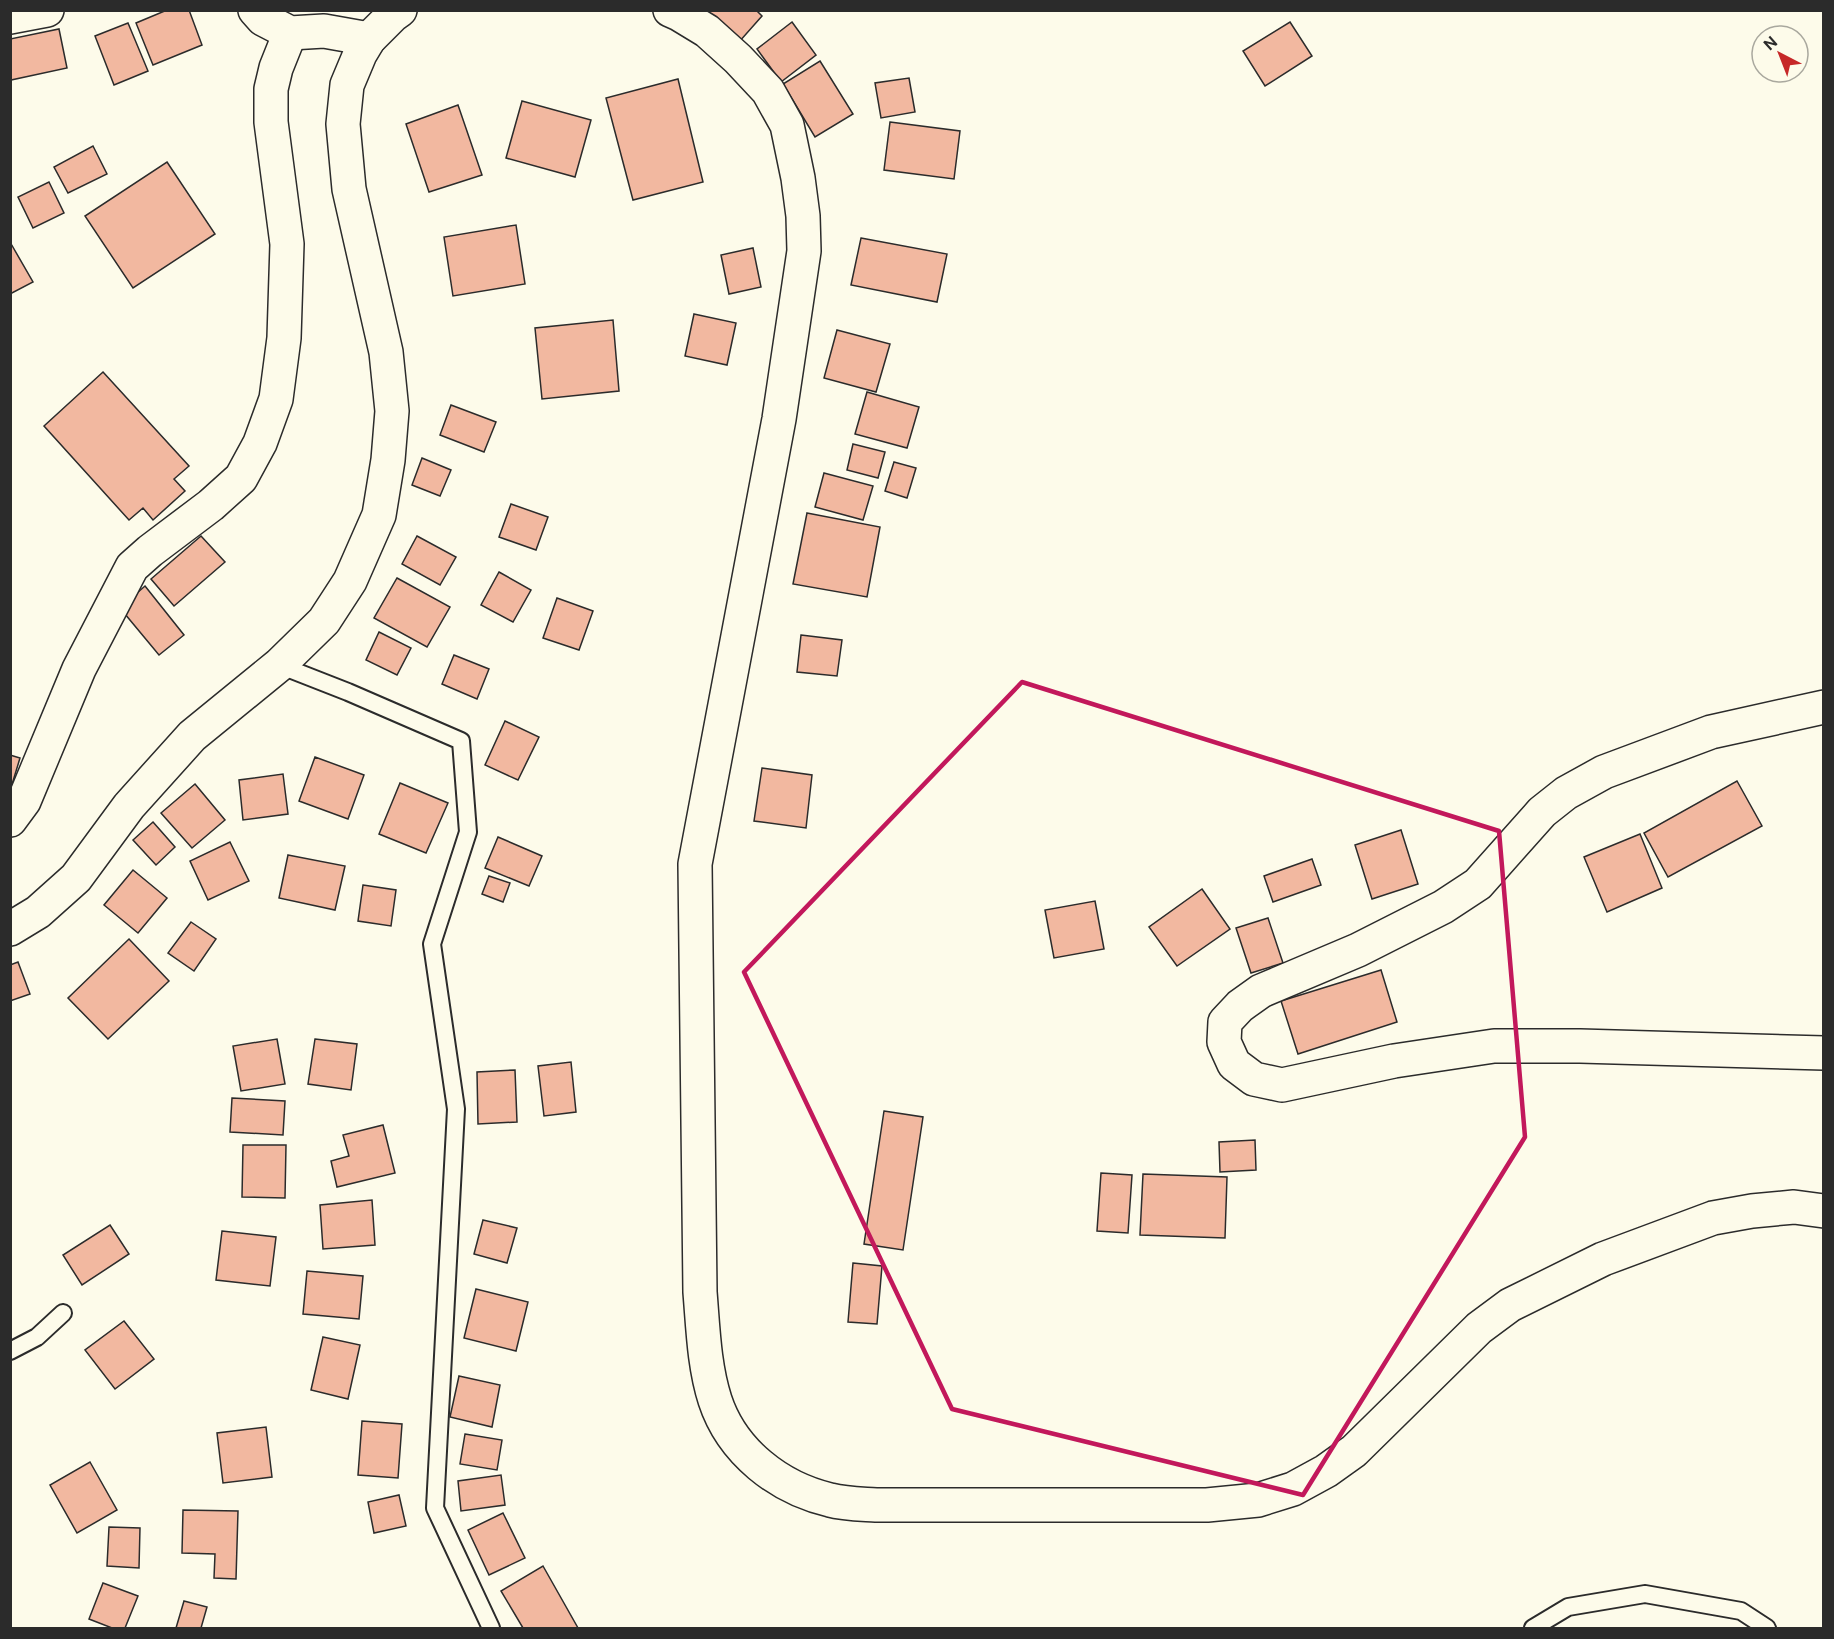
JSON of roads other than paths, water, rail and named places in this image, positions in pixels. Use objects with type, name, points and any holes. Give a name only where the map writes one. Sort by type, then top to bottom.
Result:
[{"type":"main road","points":[[10,17],[47,10]]},
{"type":"main road","points":[[255,10],[263,19],[290,33],[324,31],[369,39]]},
{"type":"main road","points":[[10,929],[38,912],[76,878],[129,806],[192,736],[279,665],[324,621],[350,581],[379,515],[388,460],[392,411],[386,352],[349,189],[343,123],[347,85],[360,54],[369,39],[400,10]]},
{"type":"main road","points":[[670,10],[707,30],[768,91],[787,125],[803,216],[804,251],[779,419],[695,864],[700,1292],[705,1354],[715,1401],[727,1426],[745,1451],[770,1474],[802,1492],[832,1501],[876,1505],[1207,1505],[1258,1500],[1293,1489],[1326,1471],[1354,1451],[1479,1328],[1510,1305],[1603,1259],[1713,1218],[1794,1207],[1824,1211]]},
{"type":"main road","points":[[10,820],[24,801],[79,669],[132,567],[211,505],[240,478],[260,443],[276,399],[284,338],[286,244],[271,122],[272,89],[276,68],[290,33]]},
{"type":"main road","points":[[1824,706],[1710,732],[1604,772],[1566,793],[1542,812],[1478,884],[1443,908],[1358,951],[1261,991],[1240,1006],[1225,1022],[1224,1042],[1234,1064],[1254,1079],[1282,1085],[1394,1061],[1494,1046],[1580,1046],[1824,1053]]},
{"type":"lane","points":[[279,665],[461,741],[468,832],[432,944],[456,1108],[435,1508],[490,1629]]},
{"type":"lane","points":[[10,1351],[37,1336],[63,1313]]},
{"type":"lane","points":[[1533,1629],[1568,1607],[1645,1594],[1741,1611],[1767,1629]]}]
